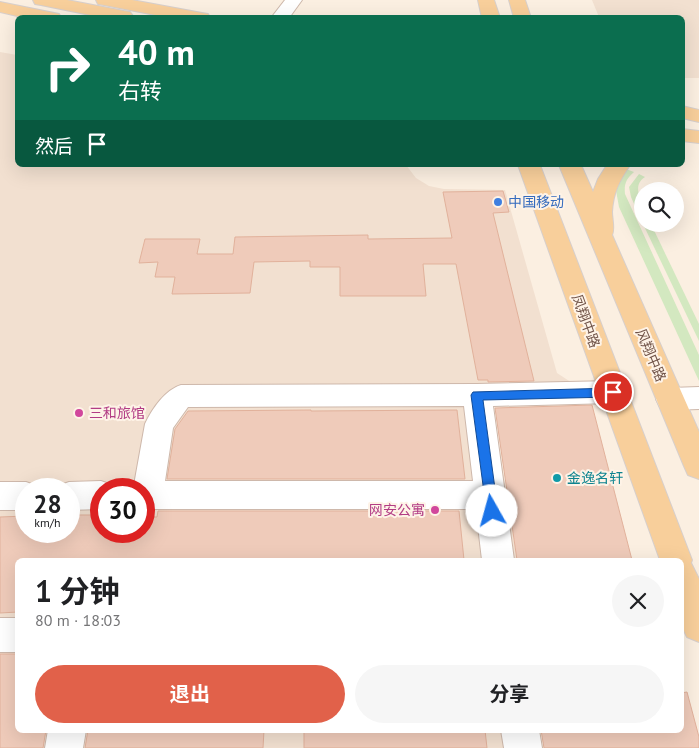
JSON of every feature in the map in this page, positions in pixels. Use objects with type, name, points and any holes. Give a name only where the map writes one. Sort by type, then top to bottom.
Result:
[{"type":"main road","points":[[41,0],[118,15]]},
{"type":"main road","points":[[104,0],[186,15]]},
{"type":"main road","points":[[486,0],[490,15]]},
{"type":"main road","points":[[0,7],[39,15]]},
{"type":"main road","points":[[0,21],[15,24]]},
{"type":"main road","points":[[685,100],[699,102]]},
{"type":"main road","points":[[685,113],[699,118]]},
{"type":"main road","points":[[685,116],[699,118]]},
{"type":"main road","points":[[685,136],[699,138]]},
{"type":"main road","points":[[685,147],[699,145]]},
{"type":"main road","name":"凤翔中路","points":[[530,167],[675,558]]},
{"type":"main road","points":[[571,167],[603,243]]},
{"type":"main road","points":[[603,243],[599,216],[602,200],[613,170],[617,167]]},
{"type":"main road","name":"风翔中路","points":[[603,243],[699,466]]},
{"type":"main road","points":[[684,583],[699,625]]},
{"type":"street","points":[[282,15],[294,0]]},
{"type":"street","points":[[149,478],[159,424],[181,396],[477,395],[613,392]]},
{"type":"street","points":[[477,395],[498,558]]},
{"type":"street","points":[[670,399],[699,398]]},
{"type":"street","points":[[155,495],[490,495]]},
{"type":"street","points":[[0,496],[15,496]]},
{"type":"street","points":[[684,630],[699,629]]},
{"type":"street","points":[[0,635],[15,635]]},
{"type":"street","points":[[64,748],[67,733]]},
{"type":"street","points":[[520,733],[523,748]]},
{"type":"shaded area","points":[[592,0],[699,0],[699,78],[685,78],[685,15],[598,15]]},
{"type":"shaded area","points":[[0,52],[15,55],[15,167],[408,167],[416,178],[429,186],[444,189],[505,190],[557,373],[589,394],[491,396],[517,558],[15,558],[15,733],[540,733],[542,748],[0,748]]},
{"type":"green space","points":[[626,169],[634,172],[626,182],[625,194],[634,214],[634,232],[642,232],[699,355],[699,381],[619,207],[615,185]]},
{"type":"green space","points":[[639,174],[645,177],[640,182],[634,182],[634,204],[629,187]]},
{"type":"green space","points":[[647,232],[655,232],[699,324],[699,341]]},
{"type":"building","points":[[503,191],[509,212],[493,213],[534,381],[488,382],[488,380],[478,380],[456,264],[423,264],[426,296],[340,296],[340,267],[310,267],[310,261],[254,262],[250,293],[172,294],[175,277],[155,277],[158,262],[139,263],[145,239],[200,239],[197,254],[233,254],[235,237],[368,235],[368,239],[452,238],[443,192]]},
{"type":"building","name":"金逸名轩","points":[[592,405],[631,558],[517,558],[495,408]]},
{"type":"building","points":[[457,410],[465,479],[167,479],[175,429],[188,411]]},
{"type":"building","points":[[158,511],[459,511],[464,558],[15,558],[15,612],[0,613],[0,517],[15,516],[15,543],[80,543],[80,515],[90,515],[90,543],[155,543],[155,517],[157,517]]},
{"type":"building","points":[[0,654],[15,654],[15,733],[46,733],[43,748],[0,748]]},
{"type":"building","points":[[684,692],[687,692],[699,737],[699,748],[544,748],[542,733],[684,733]]},
{"type":"building","points":[[88,733],[264,733],[263,748],[85,748]]},
{"type":"building","points":[[304,733],[485,733],[487,748],[304,748]]},
{"type":"place","name":"中国移动","points":[[498,202]]},
{"type":"place","name":"三和旅馆","points":[[79,413]]},
{"type":"place","name":"金逸名轩","points":[[557,478]]},
{"type":"place","name":"网安公寓","points":[[435,510]]},
{"type":"route","points":[[492,511],[477,395],[613,392]]}]
